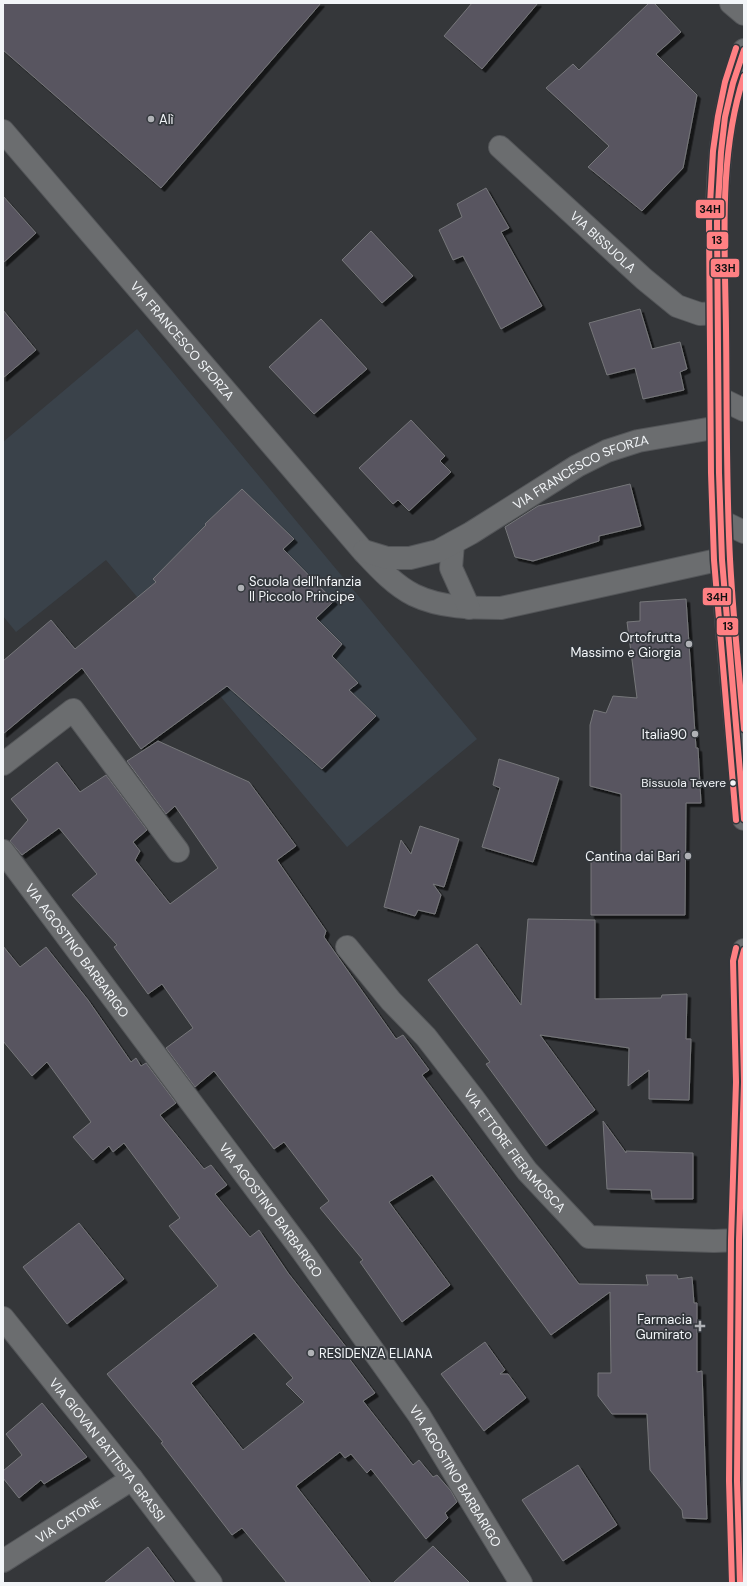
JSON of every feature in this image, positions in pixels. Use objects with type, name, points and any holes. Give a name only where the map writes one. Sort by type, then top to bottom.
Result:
[{"type":"street","points":[[731,3],[744,14]]},
{"type":"street","points":[[744,50],[731,96],[724,133],[719,172],[717,209],[722,560],[744,819]]},
{"type":"street","name":"VIA FRANCESCO SFORZA","points":[[3,131],[363,551],[390,578],[414,595],[439,603],[469,608],[501,608],[722,560]]},
{"type":"street","name":"VIA BISSUOLA","points":[[500,147],[644,279],[677,306],[700,314],[718,313]]},
{"type":"street","points":[[719,398],[744,410]]},
{"type":"street","name":"VIA FRANCESCO SFORZA","points":[[363,551],[388,558],[410,558],[438,551],[472,533],[577,466],[607,451],[638,441],[719,427]]},
{"type":"street","points":[[721,521],[744,532]]},
{"type":"street","points":[[453,543],[451,568],[469,608]]},
{"type":"street","points":[[3,764],[73,710],[178,851]]},
{"type":"street","name":"VIA AGOSTINO BARBARIGO","points":[[3,851],[303,1252],[419,1415],[521,1583]]},
{"type":"street","name":"VIA ETTORE FIERAMOSCA","points":[[347,947],[391,1000],[426,1037],[474,1098],[527,1171],[589,1237],[714,1241],[739,1240]]},
{"type":"street","points":[[740,1583],[741,1478],[739,1240],[744,1082],[743,977],[741,961],[744,950]]},
{"type":"street","name":"VIA GIOVAN BATTISTA GRASSI","points":[[3,1318],[132,1479],[211,1583]]},
{"type":"street","name":"VIA CATONE","points":[[3,1560],[132,1479]]},
{"type":"shaded area","name":"Scuola dell'Infanzia Il Piccolo Principe","points":[[137,329],[477,739],[347,847],[106,560],[16,632],[3,616],[3,442]]},
{"type":"building","name":"Alì","points":[[3,3],[321,3],[161,188],[3,50]]},
{"type":"building","points":[[472,3],[538,3],[482,69],[444,36]]},
{"type":"building","points":[[649,3],[654,3],[681,32],[656,54],[697,95],[683,168],[642,211],[588,167],[609,146],[546,88],[573,64],[579,70]]},
{"type":"building","points":[[486,188],[509,228],[501,232],[542,306],[501,329],[463,256],[453,260],[439,230],[462,217],[457,204]]},
{"type":"building","points":[[3,196],[36,233],[3,263]]},
{"type":"building","points":[[371,231],[413,276],[382,303],[342,260]]},
{"type":"building","points":[[640,309],[652,349],[680,342],[687,369],[680,372],[684,390],[643,399],[635,368],[607,375],[589,323]]},
{"type":"building","points":[[3,310],[36,350],[3,378]]},
{"type":"building","points":[[321,319],[367,369],[314,414],[269,367]]},
{"type":"building","points":[[411,420],[445,456],[440,461],[451,472],[409,511],[398,500],[393,504],[359,468]]},
{"type":"building","points":[[630,484],[641,526],[599,536],[599,541],[533,561],[515,557],[505,527],[538,506]]},
{"type":"building","points":[[242,489],[294,539],[283,549],[334,601],[316,618],[342,644],[332,656],[358,683],[349,690],[376,716],[322,769],[227,686],[141,749],[82,668],[3,734],[3,661],[51,620],[75,649],[156,582],[153,579],[206,525],[205,524]]},
{"type":"building","points":[[686,599],[701,803],[686,803],[685,915],[591,915],[591,861],[621,860],[621,794],[590,786],[590,725],[594,710],[606,713],[613,696],[637,698],[627,622],[640,621],[640,602]]},
{"type":"building","points":[[158,741],[249,782],[296,846],[277,860],[326,931],[324,937],[396,1039],[403,1035],[429,1070],[422,1075],[579,1284],[648,1285],[646,1275],[677,1275],[678,1279],[692,1277],[694,1303],[697,1303],[697,1372],[702,1371],[707,1519],[683,1518],[682,1510],[650,1470],[647,1414],[612,1414],[598,1396],[598,1373],[611,1373],[610,1292],[551,1335],[432,1175],[389,1202],[450,1285],[402,1322],[360,1262],[363,1260],[320,1208],[329,1201],[284,1142],[274,1149],[214,1071],[195,1087],[166,1048],[193,1028],[162,984],[148,994],[114,947],[117,945],[72,895],[97,874],[59,828],[22,855],[10,841],[28,820],[11,799],[57,762],[80,792],[106,775],[147,830],[133,842],[140,851],[135,860],[170,904],[218,868],[175,806],[166,814],[127,761]]},
{"type":"building","points":[[499,759],[559,778],[533,862],[482,847],[500,788],[493,785]]},
{"type":"building","points":[[420,826],[459,839],[444,887],[433,884],[441,895],[435,914],[418,910],[415,916],[384,907],[401,840],[411,854]]},
{"type":"building","points":[[528,919],[595,920],[595,999],[661,998],[662,995],[687,994],[686,1039],[691,1039],[689,1100],[649,1099],[649,1070],[628,1086],[629,1048],[540,1035],[595,1110],[546,1146],[486,1064],[490,1062],[428,980],[477,944],[521,1005]]},
{"type":"building","points":[[3,946],[20,967],[46,947],[88,1000],[131,1062],[136,1058],[141,1066],[146,1063],[176,1103],[160,1115],[204,1169],[211,1165],[227,1185],[215,1194],[250,1237],[259,1230],[288,1273],[346,1347],[342,1349],[375,1393],[363,1401],[413,1465],[419,1460],[433,1477],[437,1475],[451,1491],[457,1502],[445,1513],[448,1518],[426,1539],[371,1469],[367,1473],[351,1454],[345,1458],[340,1452],[296,1486],[371,1583],[287,1583],[242,1528],[232,1535],[161,1443],[163,1442],[107,1374],[218,1286],[169,1226],[180,1218],[124,1143],[113,1152],[109,1146],[93,1160],[73,1137],[91,1122],[47,1062],[32,1076],[3,1041]],"holes":[[[254,1333],[293,1378],[286,1384],[304,1402],[243,1450],[191,1383]]]},
{"type":"building","points":[[603,1121],[626,1153],[626,1151],[693,1153],[693,1199],[652,1199],[651,1190],[607,1189]]},
{"type":"building","points":[[79,1223],[124,1279],[67,1324],[23,1267]]},
{"type":"building","points":[[485,1342],[505,1370],[500,1374],[508,1374],[526,1398],[484,1431],[441,1374]]},
{"type":"building","points":[[42,1403],[87,1457],[44,1484],[41,1480],[19,1498],[3,1478],[3,1471],[22,1455],[6,1434]]},
{"type":"building","points":[[578,1465],[617,1525],[563,1561],[522,1500]]},
{"type":"building","points":[[433,1546],[470,1583],[393,1583]]},
{"type":"building","points":[[148,1547],[175,1583],[104,1583]]},
{"type":"transit line","name":"34H","points":[[736,48],[725,82],[718,116],[713,151],[709,222],[711,473],[714,560],[736,820]]},
{"type":"transit line","name":"13","points":[[744,50],[733,83],[725,117],[721,152],[717,222],[719,473],[722,560],[744,819]]},
{"type":"transit line","name":"33H","points":[[744,76],[730,137],[724,233],[727,472],[730,559],[744,729]]},
{"type":"transit line","name":"33H","points":[[732,1583],[729,1481],[731,1240],[736,1082],[733,961],[736,948]]},
{"type":"transit line","name":"13","points":[[740,1583],[737,1481],[739,1240],[744,1082],[741,961],[744,950]]},
{"type":"place","name":"Alì","points":[[151,119]]},
{"type":"place","name":"Scuola dell'Infanzia Il Piccolo Principe","points":[[241,588]]},
{"type":"place","name":"Ortofrutta Massimo e Giorgia","points":[[689,644]]},
{"type":"place","name":"Italia90","points":[[695,734]]},
{"type":"place","name":"Bissuola Tevere","points":[[733,783]]},
{"type":"place","name":"Cantina dai Bari","points":[[688,856]]},
{"type":"place","name":"Farmacia Gumirato","points":[[700,1326]]},
{"type":"place","name":"RESIDENZA ELIANA","points":[[311,1353]]}]
